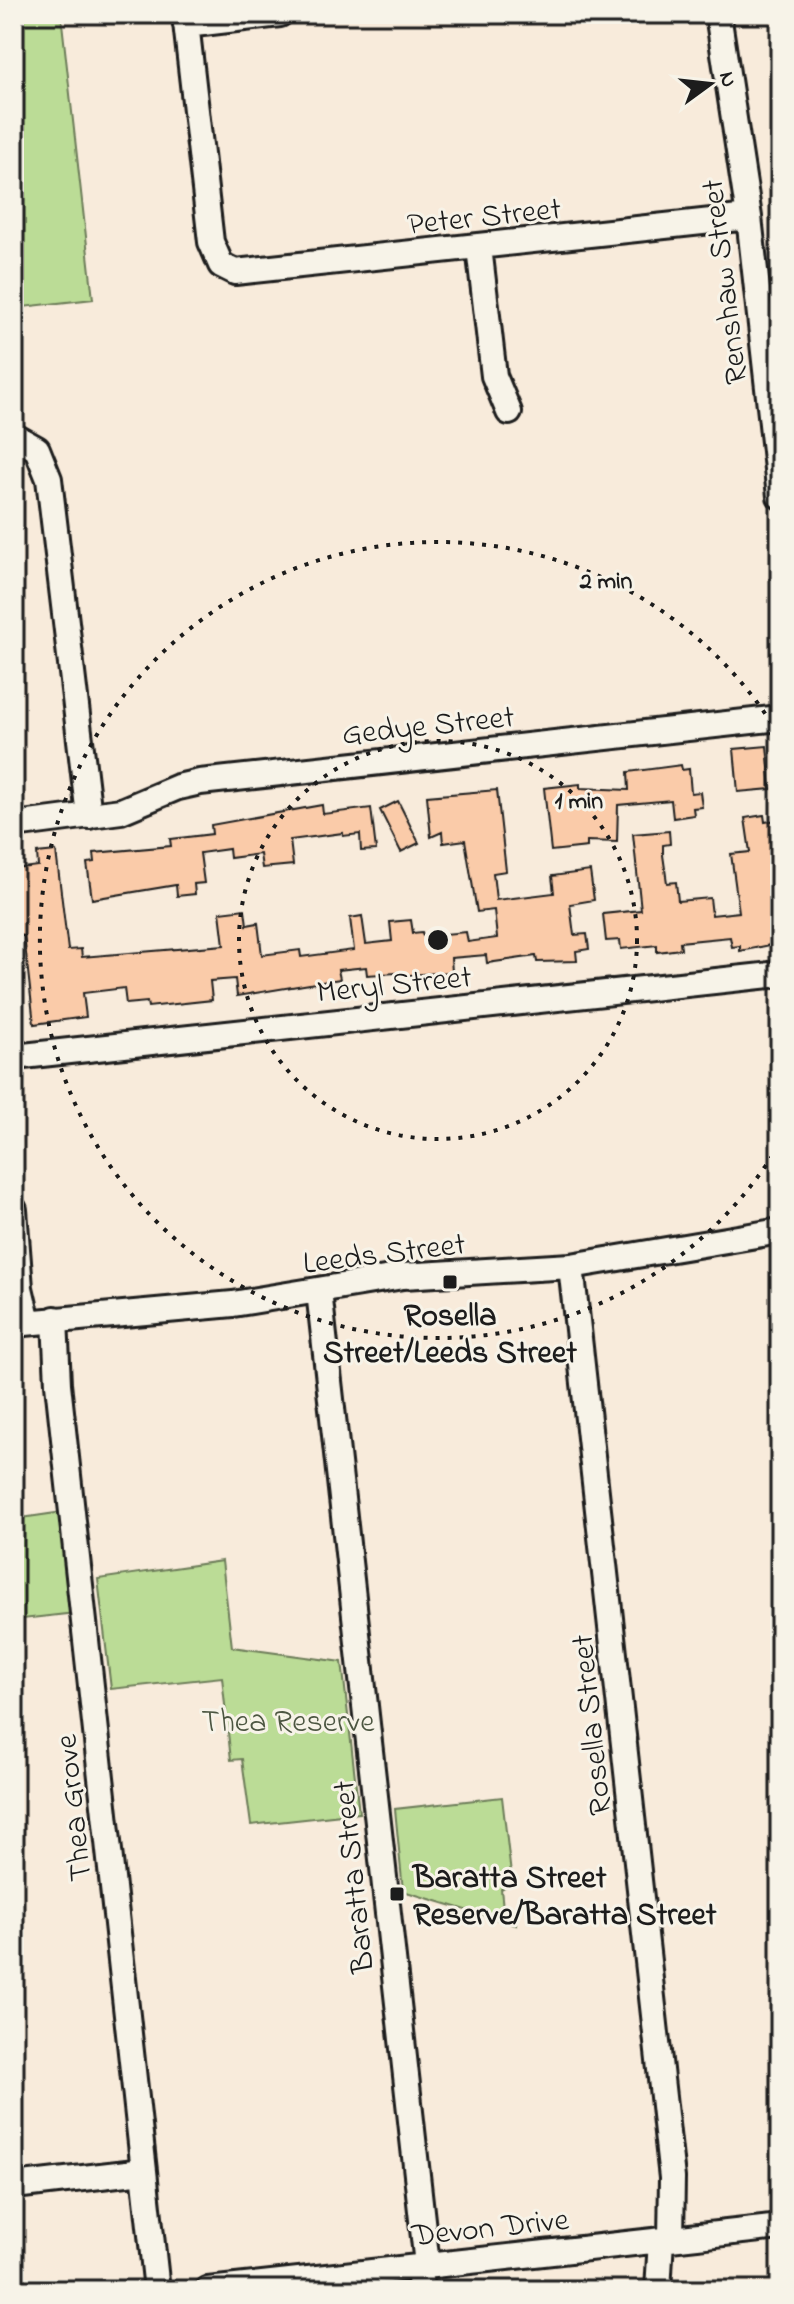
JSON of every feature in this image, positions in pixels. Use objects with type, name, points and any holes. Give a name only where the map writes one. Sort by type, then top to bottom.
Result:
[{"type":"street","points":[[186,19],[280,14]]},
{"type":"street","name":"Renshaw Street","points":[[718,14],[749,217],[780,496]]},
{"type":"street","name":"Peter Street","points":[[186,19],[211,242],[216,258],[227,268],[252,272],[749,217]]},
{"type":"street","points":[[479,247],[494,376],[509,412]]},
{"type":"street","points":[[14,436],[37,449],[49,479],[89,816]]},
{"type":"street","name":"Gedye Street","points":[[14,825],[131,809],[188,783],[780,718]]},
{"type":"street","name":"Meryl Street","points":[[14,1057],[780,974]]},
{"type":"street","points":[[14,1210],[21,1323]]},
{"type":"street","name":"Leeds Street","points":[[21,1323],[233,1304],[403,1276],[571,1266],[773,1234]]},
{"type":"street","name":"Rosella Street","points":[[571,1266],[672,2178],[658,2289]]},
{"type":"street","name":"Baratta Street","points":[[319,1291],[417,2276]]},
{"type":"street","name":"Thea Grove","points":[[55,1319],[58,1384],[157,2290]]},
{"type":"street","points":[[14,2186],[144,2171]]},
{"type":"street","name":"Devon Drive","points":[[208,2290],[417,2276],[666,2239],[780,2227]]},
{"type":"green space","points":[[14,14],[61,14],[93,299],[14,308]]},
{"type":"green space","points":[[63,1512],[75,1613],[14,1620],[14,1519]]},
{"type":"green space","name":"Thea Reserve","points":[[222,1561],[232,1647],[342,1662],[359,1813],[251,1825],[242,1759],[231,1760],[222,1677],[111,1689],[98,1579]]},
{"type":"green space","points":[[502,1797],[512,1883],[501,1889],[503,1908],[515,1912],[516,1925],[403,1891],[395,1809]]},
{"type":"building","points":[[767,746],[771,789],[738,792],[734,749]]},
{"type":"building","points":[[681,765],[682,770],[689,769],[691,793],[700,792],[702,807],[693,808],[694,815],[673,818],[671,800],[618,805],[617,842],[587,841],[587,847],[551,851],[544,788],[580,784],[580,788],[629,790],[628,772]]},
{"type":"building","points":[[497,790],[506,871],[493,873],[496,900],[554,893],[552,876],[590,871],[594,900],[570,904],[574,935],[587,934],[589,949],[576,951],[577,961],[537,962],[536,956],[487,963],[486,955],[451,958],[452,972],[396,976],[396,973],[367,975],[366,967],[338,970],[340,979],[237,996],[235,979],[210,981],[212,1000],[148,1007],[147,1002],[126,1004],[124,988],[83,993],[86,1017],[34,1024],[24,936],[19,936],[14,869],[38,866],[37,853],[56,851],[68,950],[81,949],[82,957],[224,945],[220,912],[245,909],[247,925],[258,923],[262,955],[300,950],[301,957],[354,950],[350,918],[362,916],[366,944],[392,941],[390,922],[411,920],[413,933],[422,932],[423,936],[466,932],[468,942],[497,938],[494,910],[477,912],[465,840],[443,843],[442,832],[431,837],[427,796]]},
{"type":"building","points":[[398,801],[419,843],[401,852],[380,810]]},
{"type":"building","points":[[322,805],[323,814],[371,808],[376,850],[361,851],[360,834],[343,836],[343,833],[290,840],[293,865],[262,868],[260,854],[230,858],[229,849],[200,853],[204,883],[194,884],[195,894],[177,896],[176,885],[92,899],[87,863],[95,862],[94,853],[171,846],[170,839],[212,834],[211,825]]},
{"type":"building","points":[[764,815],[765,822],[776,820],[779,839],[780,943],[740,951],[740,946],[732,947],[730,937],[680,942],[681,949],[657,952],[657,945],[621,949],[620,940],[606,941],[603,914],[641,910],[633,834],[669,831],[670,844],[663,845],[663,855],[667,883],[676,882],[678,901],[710,898],[712,915],[739,912],[731,854],[750,852],[745,818]]},
{"type":"place","name":"Rosella Street/Leeds Street","points":[[450,1282]]},
{"type":"place","name":"Baratta Street Reserve/Baratta Street","points":[[397,1894]]}]
